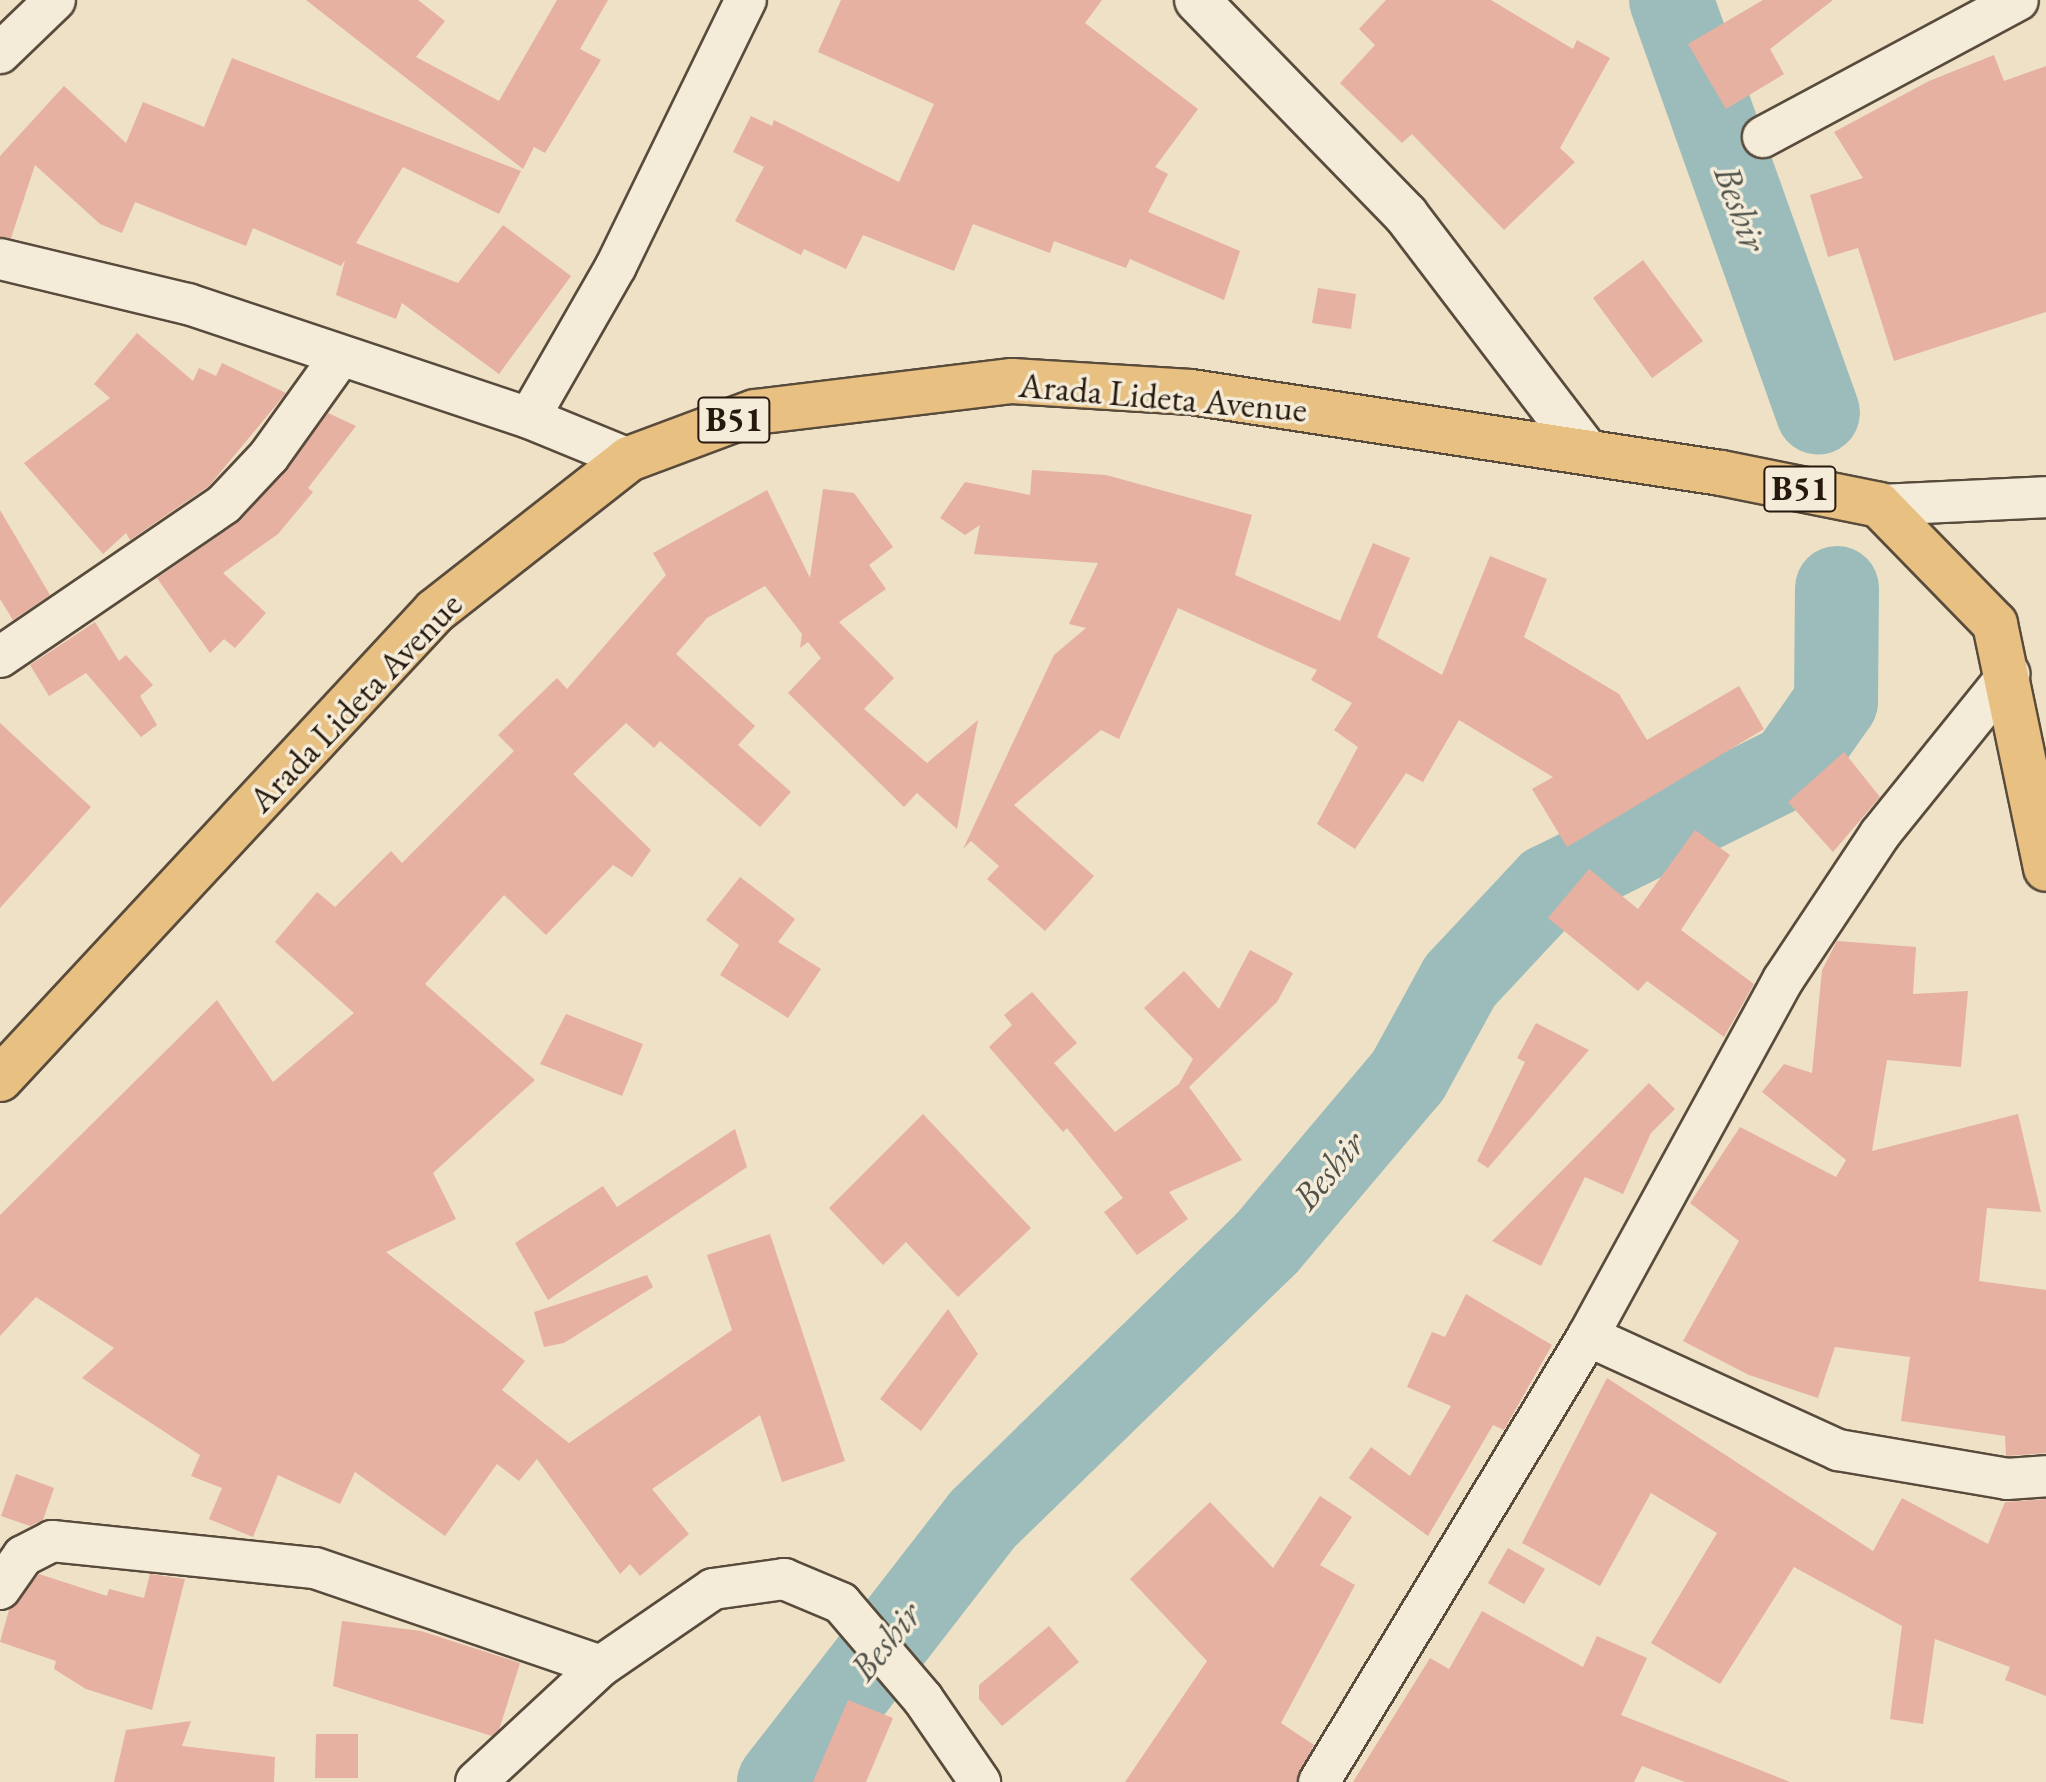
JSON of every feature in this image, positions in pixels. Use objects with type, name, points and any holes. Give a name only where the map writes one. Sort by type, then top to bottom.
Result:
[{"type":"highway","name":"Arada Lideta Avenue","points":[[0,1079],[435,611],[629,459],[755,412],[1012,381],[1191,392],[1721,473],[1879,505]]},
{"type":"highway","name":"B51","points":[[1879,505],[1995,624],[2009,674],[2046,869]]},
{"type":"main road","points":[[1197,0],[1406,215],[1586,451]]},
{"type":"street","points":[[0,53],[55,0]]},
{"type":"street","points":[[529,418],[616,266],[746,0]]},
{"type":"street","points":[[1763,137],[2018,0]]},
{"type":"street","points":[[0,259],[188,304],[529,418],[629,459]]},
{"type":"street","points":[[0,657],[224,504],[269,456],[340,357]]},
{"type":"street","points":[[1879,505],[2046,497]]},
{"type":"street","points":[[1319,1782],[1588,1336],[1783,980],[1880,834],[2009,674]]},
{"type":"street","points":[[1588,1336],[1838,1450],[2007,1479],[2046,1476]]},
{"type":"street","points":[[0,1589],[23,1556],[52,1541],[315,1568],[601,1666]]},
{"type":"street","points":[[476,1782],[601,1666],[713,1589],[743,1580],[784,1579],[841,1603],[923,1699],[980,1782]]},
{"type":"building","points":[[306,0],[418,0],[445,21],[416,57],[499,101],[557,0],[608,0],[580,49],[601,60],[545,153],[534,147],[523,169]]},
{"type":"building","points":[[841,0],[1102,0],[1085,23],[1198,109],[1155,167],[1168,174],[1148,212],[1240,251],[1224,300],[1130,259],[1126,268],[1054,241],[1050,253],[973,224],[954,271],[863,235],[846,269],[804,249],[801,255],[735,221],[764,167],[733,152],[751,116],[772,126],[774,120],[899,182],[934,104],[818,52]]},
{"type":"building","points":[[1386,0],[1491,0],[1573,49],[1577,40],[1610,58],[1560,148],[1575,162],[1504,230],[1412,134],[1402,143],[1340,83],[1375,45],[1359,29]]},
{"type":"building","points":[[1763,0],[1833,0],[1770,49],[1784,74],[1726,109],[1688,44]]},
{"type":"building","points":[[1994,55],[2004,81],[2046,66],[2046,312],[1894,361],[1858,248],[1828,257],[1810,195],[1863,178],[1834,132],[1929,81]]},
{"type":"building","points":[[232,58],[521,171],[499,214],[403,167],[356,243],[458,283],[503,225],[571,276],[499,374],[402,303],[396,319],[336,295],[345,260],[341,266],[253,228],[246,246],[135,202],[122,233],[100,224],[35,165],[11,238],[0,237],[0,156],[64,86],[126,143],[143,102],[204,127]]},
{"type":"building","points":[[1643,260],[1703,341],[1652,378],[1593,298]]},
{"type":"building","points":[[1318,288],[1356,294],[1351,329],[1312,323]]},
{"type":"building","points":[[137,333],[193,381],[199,368],[216,376],[222,363],[286,393],[209,486],[130,540],[126,533],[103,554],[24,463],[110,398],[94,384]]},
{"type":"building","points":[[328,413],[356,426],[308,488],[313,492],[278,534],[223,573],[266,613],[235,648],[224,639],[210,653],[157,578],[241,520]]},
{"type":"building","points":[[1032,470],[1106,475],[1252,515],[1235,575],[1340,621],[1373,543],[1410,558],[1377,637],[1442,675],[1490,556],[1547,579],[1524,637],[1619,694],[1647,740],[1739,686],[1764,729],[1567,847],[1532,789],[1553,777],[1459,720],[1423,782],[1406,773],[1355,849],[1317,824],[1358,747],[1334,730],[1352,703],[1311,680],[1317,670],[1178,608],[1119,739],[1101,730],[1014,805],[1094,876],[1045,931],[987,879],[999,866],[971,841],[963,849],[1054,655],[1086,628],[1069,624],[1098,563],[974,554],[980,525],[965,535],[940,518],[965,482],[1030,495]]},
{"type":"building","points":[[823,489],[854,493],[893,547],[869,565],[886,589],[839,622],[894,678],[864,709],[927,763],[978,720],[957,829],[917,793],[904,807],[788,693],[821,658],[808,642],[800,648],[802,634],[765,586],[707,618],[676,654],[755,726],[738,745],[791,792],[760,827],[660,741],[654,748],[626,723],[573,774],[651,850],[632,877],[613,865],[546,935],[504,895],[425,984],[535,1080],[433,1173],[456,1219],[386,1252],[525,1361],[502,1390],[569,1443],[732,1330],[707,1255],[770,1234],[845,1461],[782,1482],[760,1415],[652,1489],[689,1534],[640,1576],[630,1564],[620,1574],[537,1459],[519,1481],[497,1464],[445,1536],[355,1472],[340,1504],[278,1475],[253,1537],[209,1519],[222,1488],[191,1476],[200,1455],[82,1378],[114,1348],[36,1297],[0,1336],[0,1215],[217,1000],[273,1082],[354,1013],[275,942],[317,892],[335,907],[391,851],[402,863],[514,751],[498,735],[557,678],[567,689],[666,575],[653,553],[767,490],[810,578]]},
{"type":"building","points":[[0,510],[50,595],[13,620],[0,599]]},
{"type":"building","points":[[95,622],[119,661],[126,655],[153,685],[140,696],[157,725],[141,737],[86,673],[49,696],[30,665]]},
{"type":"building","points":[[0,723],[91,807],[0,908]]},
{"type":"building","points":[[1844,752],[1880,797],[1833,852],[1788,802]]},
{"type":"building","points":[[1695,830],[1730,855],[1681,930],[1754,984],[1724,1037],[1647,981],[1638,991],[1548,918],[1589,869],[1638,909]]},
{"type":"building","points":[[740,877],[795,919],[778,942],[821,969],[788,1018],[720,975],[739,945],[706,920]]},
{"type":"building","points":[[1837,941],[1916,947],[1913,994],[1968,991],[1961,1067],[1887,1060],[1872,1151],[2018,1114],[2041,1212],[1987,1208],[1979,1281],[2046,1290],[2046,1453],[2006,1456],[2005,1436],[1901,1421],[1910,1357],[1835,1347],[1818,1398],[1749,1375],[1683,1341],[1739,1241],[1690,1203],[1740,1127],[1836,1177],[1846,1160],[1762,1092],[1784,1064],[1812,1073],[1822,970]]},
{"type":"building","points":[[1250,950],[1293,973],[1277,1002],[1189,1087],[1242,1160],[1169,1192],[1188,1219],[1137,1255],[1104,1212],[1123,1198],[1067,1128],[1063,1132],[989,1047],[1012,1025],[1004,1015],[1032,992],[1077,1043],[1054,1063],[1115,1132],[1179,1084],[1193,1059],[1144,1008],[1184,971],[1219,1009]]},
{"type":"building","points":[[566,1014],[643,1044],[622,1096],[540,1064]]},
{"type":"building","points":[[1536,1023],[1589,1050],[1488,1168],[1477,1161],[1525,1062],[1517,1058]]},
{"type":"building","points":[[1649,1083],[1675,1109],[1651,1133],[1623,1194],[1585,1177],[1541,1266],[1492,1241]]},
{"type":"building","points":[[923,1114],[1031,1228],[958,1297],[906,1242],[883,1265],[829,1208]]},
{"type":"building","points":[[735,1129],[747,1167],[548,1300],[515,1243],[603,1186],[617,1207]]},
{"type":"building","points":[[647,1275],[653,1287],[564,1343],[544,1347],[534,1312]]},
{"type":"building","points":[[1466,1294],[1552,1345],[1504,1430],[1493,1425],[1428,1536],[1349,1478],[1371,1447],[1410,1476],[1451,1406],[1407,1387],[1432,1332],[1445,1337]]},
{"type":"building","points":[[948,1309],[978,1354],[921,1431],[880,1399]]},
{"type":"building","points":[[1607,1378],[1873,1551],[1902,1498],[1988,1544],[2005,1502],[2046,1499],[2046,1696],[2005,1680],[2010,1667],[1935,1639],[1923,1724],[1890,1719],[1902,1626],[1794,1567],[1720,1684],[1651,1643],[1717,1533],[1651,1493],[1600,1586],[1522,1543]]},
{"type":"building","points":[[16,1474],[54,1488],[43,1520],[30,1526],[1,1516]]},
{"type":"building","points":[[1320,1496],[1352,1517],[1320,1565],[1355,1585],[1281,1723],[1314,1745],[1296,1782],[1125,1782],[1207,1661],[1130,1579],[1210,1502],[1273,1568]]},
{"type":"building","points":[[1508,1548],[1545,1569],[1524,1604],[1488,1583]]},
{"type":"building","points":[[39,1574],[107,1596],[109,1589],[144,1598],[150,1574],[185,1579],[152,1710],[86,1689],[54,1669],[56,1661],[0,1642],[9,1610]]},
{"type":"building","points":[[1482,1611],[1583,1667],[1597,1636],[1647,1658],[1621,1715],[1790,1782],[1685,1782],[1642,1766],[1634,1782],[1353,1782],[1430,1658],[1449,1669]]},
{"type":"building","points":[[342,1621],[421,1631],[520,1663],[499,1730],[492,1736],[333,1686]]},
{"type":"building","points":[[1049,1626],[1079,1662],[1002,1726],[979,1699],[979,1685]]},
{"type":"building","points":[[848,1700],[893,1718],[866,1782],[813,1782]]},
{"type":"building","points":[[191,1721],[182,1746],[275,1757],[274,1782],[114,1782],[126,1730]]},
{"type":"building","points":[[316,1734],[358,1734],[358,1778],[315,1778]]},
{"type":"waterway","name":"Beshir","points":[[1671,0],[1818,413]]},
{"type":"waterway","name":"Beshir","points":[[779,1782],[982,1520],[1266,1244],[1408,1076],[1460,981],[1549,886],[1791,766],[1836,702],[1837,588]]}]
